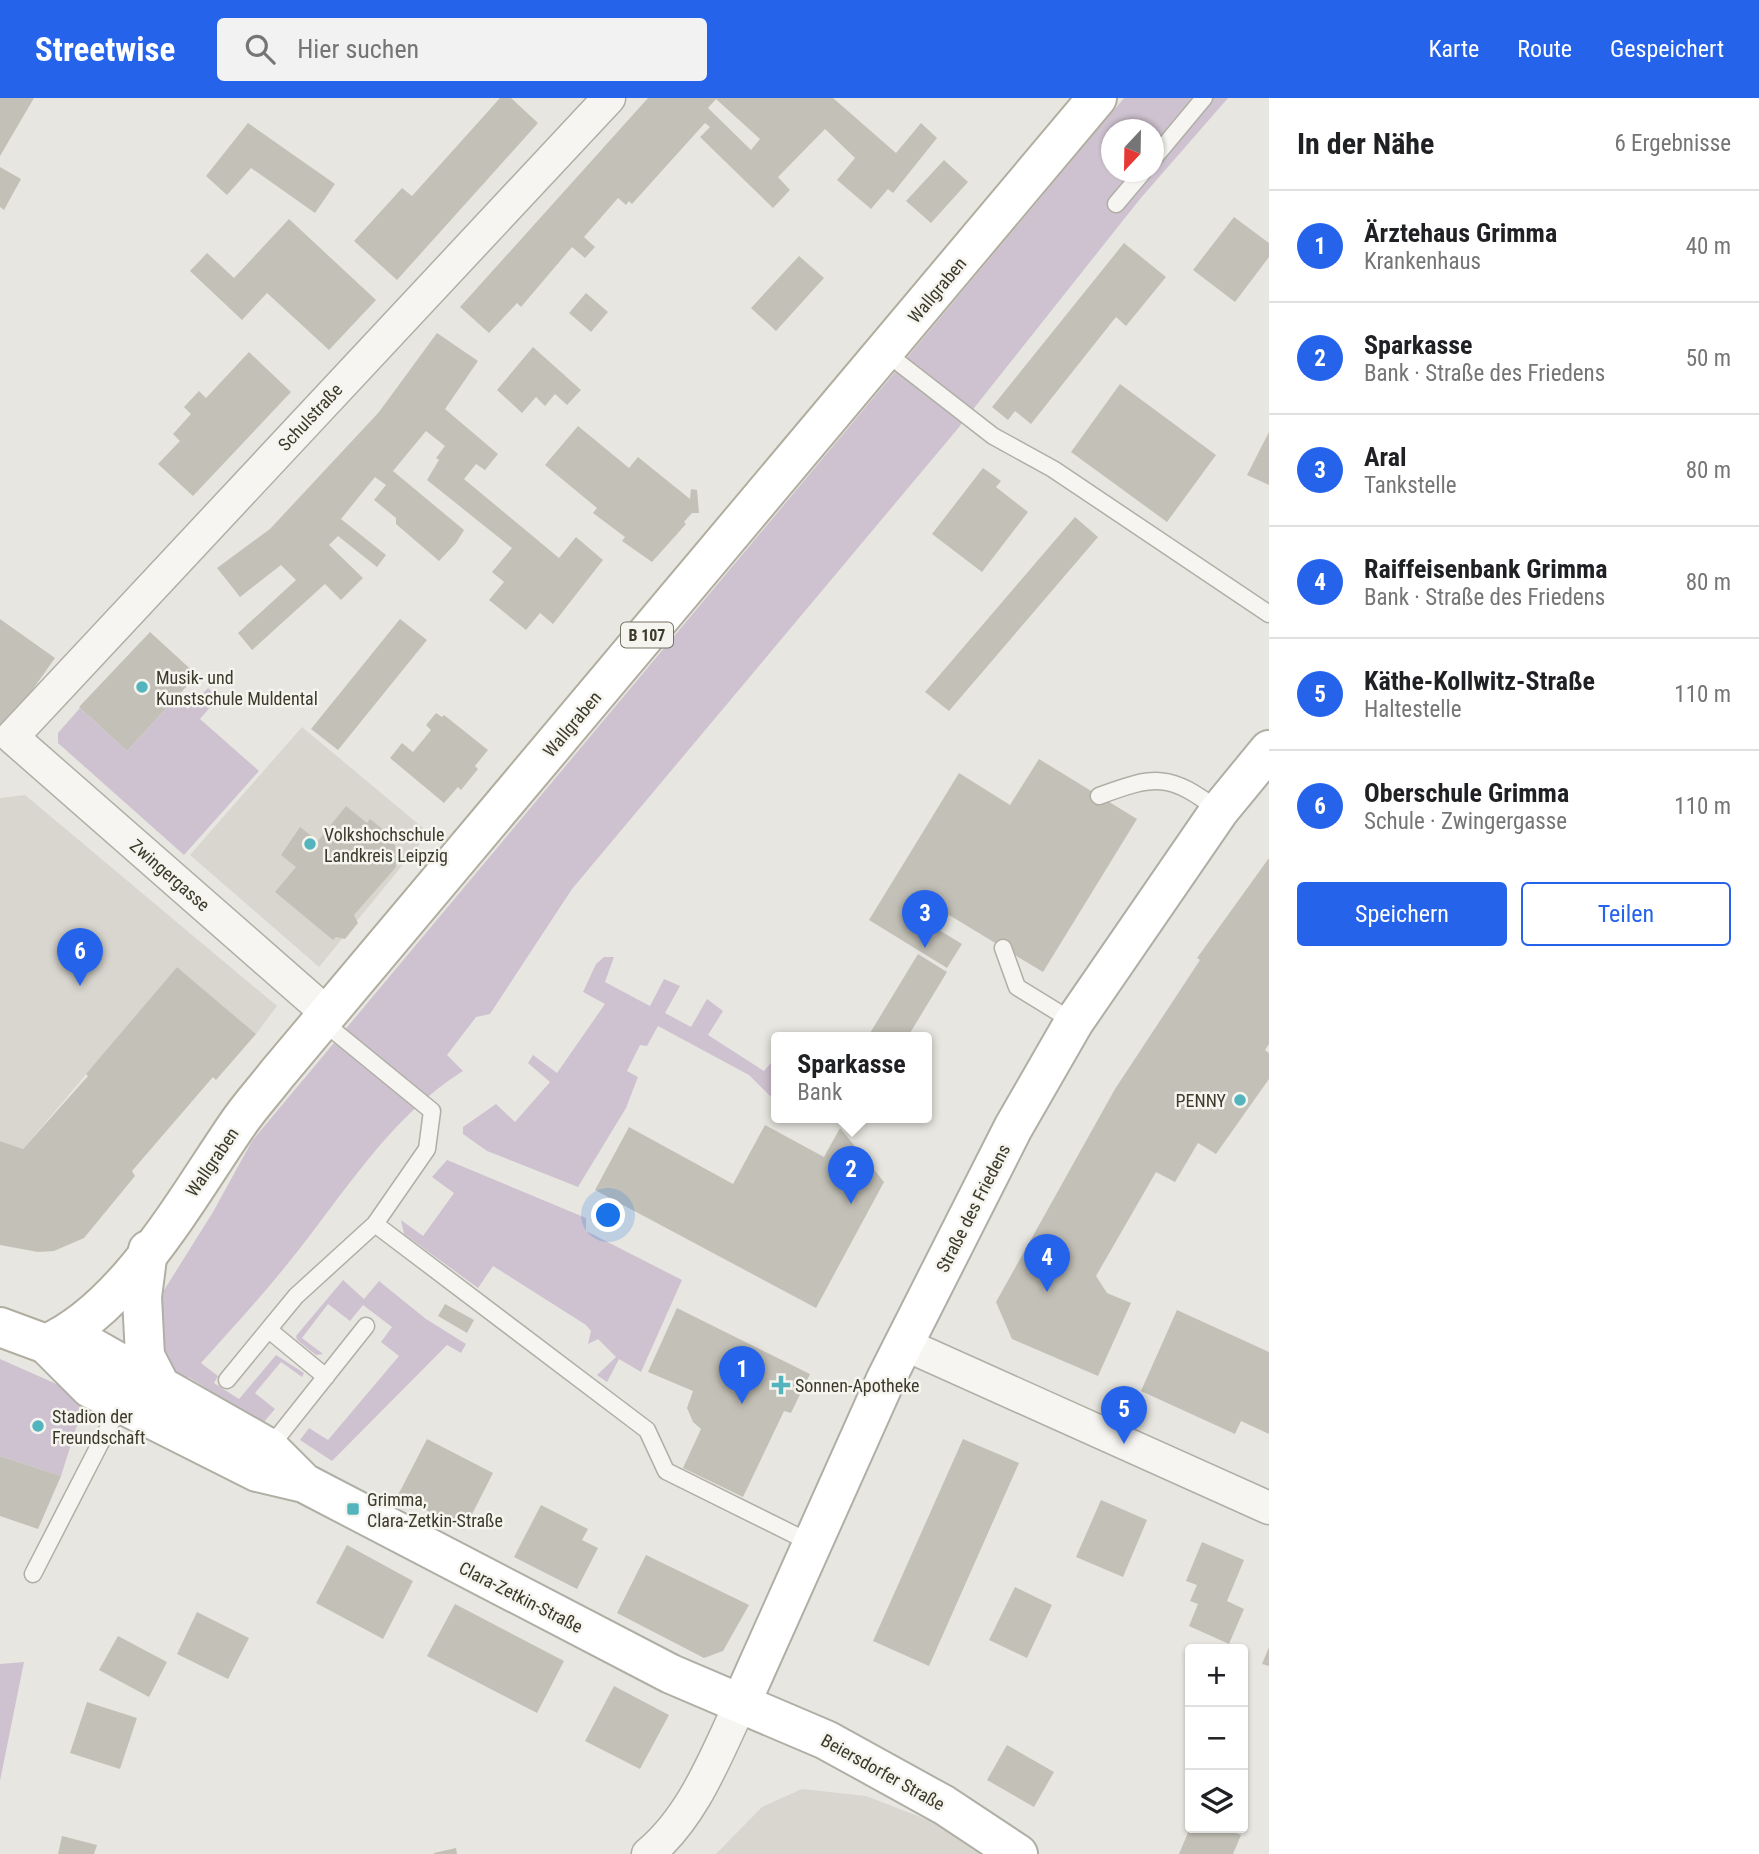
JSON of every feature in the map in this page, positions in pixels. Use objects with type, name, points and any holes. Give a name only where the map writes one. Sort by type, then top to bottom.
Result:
[{"type":"street","name":"Schulstraße","points":[[6,743],[609,98]]},
{"type":"street","name":"Wallgraben","points":[[57,1339],[124,1283],[168,1227],[239,1122],[1097,98]]},
{"type":"street","name":"Zwingergasse","points":[[6,743],[325,1018]]},
{"type":"street","name":"Straße des Friedens","points":[[741,1703],[904,1343],[1013,1128],[1074,1023],[1219,811],[1269,750]]},
{"type":"street","points":[[148,1250],[142,1297],[145,1356],[162,1389]]},
{"type":"street","points":[[0,1327],[57,1339]]},
{"type":"street","name":"Clara-Zetkin-Straße","points":[[57,1339],[162,1389],[269,1448],[304,1483]]},
{"type":"street","name":"Clara-Zetkin-Straße","points":[[57,1339],[90,1388],[257,1472],[304,1483],[671,1674],[741,1703]]},
{"type":"street","points":[[904,1343],[1269,1508]]},
{"type":"street","points":[[657,1851],[695,1798],[741,1703]]},
{"type":"street","name":"Beiersdorfer Straße","points":[[741,1703],[826,1740],[944,1805],[1018,1854]]},
{"type":"lane","points":[[1164,146],[1204,98]]},
{"type":"lane","points":[[1116,204],[1135,182]]},
{"type":"lane","points":[[885,352],[993,436],[1053,469],[1269,614]]},
{"type":"lane","points":[[1099,796],[1138,781],[1160,780],[1193,791],[1219,811]]},
{"type":"lane","points":[[1003,948],[1017,987],[1074,1023]]},
{"type":"lane","points":[[227,1380],[296,1296],[375,1224],[427,1149],[432,1111],[325,1018]]},
{"type":"lane","points":[[375,1224],[647,1430],[666,1471],[814,1544]]},
{"type":"lane","points":[[269,1448],[366,1326]]},
{"type":"lane","points":[[269,1331],[326,1377]]},
{"type":"lane","points":[[33,1574],[121,1404]]},
{"type":"shaded area","points":[[1124,98],[1228,98],[1164,171],[1164,119],[1106,119]]},
{"type":"shaded area","points":[[1101,126],[1101,182],[1155,182],[955,432],[572,889],[490,1014],[476,1017],[447,1055],[463,1071],[437,1089],[391,1132],[282,1271],[201,1363],[218,1376],[214,1383],[239,1399],[276,1355],[304,1373],[302,1377],[281,1362],[255,1393],[275,1409],[263,1423],[188,1377],[179,1386],[167,1371],[154,1319],[161,1295],[213,1212],[252,1141]]},
{"type":"shaded area","points":[[208,688],[218,698],[200,719],[259,771],[184,855],[58,743],[58,733],[80,708],[127,751],[176,698],[188,709]]},
{"type":"shaded area","name":"Volkshochschule Landkreis Leipzig","points":[[302,727],[429,833],[319,967],[190,855]]},
{"type":"shaded area","points":[[25,795],[277,1006],[256,1034],[177,967],[23,1149],[0,1141],[0,798]]},
{"type":"shaded area","points":[[604,957],[614,957],[605,982],[650,1006],[664,979],[680,986],[665,1013],[691,1027],[707,999],[723,1011],[708,1035],[764,1071],[771,1063],[771,1096],[749,1075],[658,1026],[647,1046],[640,1045],[627,1071],[638,1077],[626,1108],[578,1187],[487,1151],[463,1134],[463,1127],[496,1104],[515,1122],[550,1082],[528,1063],[533,1055],[557,1073],[605,1004],[583,992],[596,964]]},
{"type":"shaded area","points":[[447,1160],[586,1218],[586,1231],[682,1280],[641,1372],[619,1359],[607,1382],[597,1375],[616,1357],[598,1339],[588,1344],[591,1331],[586,1325],[493,1266],[478,1288],[404,1234],[401,1220],[423,1236],[454,1193],[432,1177]]},
{"type":"shaded area","points":[[343,1280],[364,1299],[379,1281],[426,1319],[466,1344],[461,1353],[447,1345],[332,1461],[300,1440],[309,1428],[328,1440],[399,1356],[381,1342],[392,1327],[363,1305],[350,1321],[328,1304],[302,1338],[323,1354],[316,1355],[297,1340],[296,1336]]},
{"type":"shaded area","name":"Stadion der Freundschaft","points":[[0,1359],[86,1397],[61,1476],[0,1456]]},
{"type":"shaded area","points":[[24,1662],[0,1781],[0,1664]]},
{"type":"shaded area","points":[[802,1789],[866,1796],[936,1823],[980,1854],[716,1854],[762,1807]]},
{"type":"building","points":[[0,98],[34,98],[0,156]]},
{"type":"building","points":[[500,98],[511,98],[538,123],[397,280],[354,241],[402,188],[412,196]]},
{"type":"building","points":[[648,98],[833,98],[896,153],[921,123],[937,138],[893,193],[888,189],[871,209],[837,180],[855,158],[825,129],[778,177],[790,190],[773,208],[700,137],[710,127],[705,123],[632,204],[629,201],[626,205],[618,198],[584,237],[595,247],[585,258],[572,247],[521,307],[517,303],[489,333],[460,307]],"holes":[[[716,99],[760,139],[751,150],[708,108]]]},
{"type":"building","points":[[248,123],[335,184],[315,213],[251,168],[227,195],[206,176]]},
{"type":"building","points":[[944,160],[968,182],[931,223],[906,201]]},
{"type":"building","points":[[0,167],[21,179],[4,210],[0,207]]},
{"type":"building","points":[[1234,217],[1269,243],[1269,257],[1235,302],[1193,270]]},
{"type":"building","points":[[289,219],[376,300],[329,350],[267,293],[242,320],[190,271],[207,253],[234,278]]},
{"type":"building","points":[[1124,243],[1166,277],[1126,326],[1116,317],[1031,424],[1015,411],[1008,420],[992,407]]},
{"type":"building","points":[[799,256],[824,278],[776,331],[751,308]]},
{"type":"building","points":[[586,293],[608,312],[591,332],[569,313]]},
{"type":"building","points":[[437,333],[478,361],[445,409],[498,454],[485,470],[476,464],[464,479],[559,558],[576,537],[603,560],[553,624],[540,613],[526,630],[489,600],[504,582],[492,572],[512,548],[427,480],[439,460],[436,458],[445,446],[426,431],[393,471],[464,530],[456,543],[439,561],[396,524],[396,518],[374,500],[386,485],[375,477],[341,519],[386,555],[377,567],[338,536],[329,545],[363,578],[341,600],[325,584],[252,650],[238,633],[296,580],[281,565],[240,597],[217,568],[270,529],[379,412]]},
{"type":"building","points":[[533,347],[581,390],[567,405],[555,394],[545,406],[536,397],[522,413],[497,390]]},
{"type":"building","points":[[249,352],[291,392],[193,496],[158,464],[180,441],[173,434],[191,414],[184,407],[199,391],[206,398]]},
{"type":"building","points":[[1120,384],[1216,455],[1167,522],[1071,452]]},
{"type":"building","points":[[578,426],[629,468],[638,457],[690,499],[691,489],[697,490],[699,513],[692,513],[684,522],[686,524],[652,562],[622,541],[625,537],[593,513],[597,508],[545,465]]},
{"type":"building","points":[[1269,432],[1269,485],[1247,475]]},
{"type":"building","points":[[983,468],[1001,481],[996,487],[1028,512],[982,572],[932,534]]},
{"type":"building","points":[[1075,517],[1098,537],[949,711],[925,692]]},
{"type":"building","points":[[0,619],[55,658],[4,730],[0,728]]},
{"type":"building","points":[[400,619],[427,640],[338,750],[311,729]]},
{"type":"building","name":"Musik- und Kunstschule Muldental","points":[[150,632],[197,675],[127,751],[79,707]]},
{"type":"building","points":[[436,713],[442,717],[444,715],[488,750],[475,766],[478,769],[461,790],[458,787],[444,803],[390,758],[402,743],[413,752],[431,730],[426,725]]},
{"type":"building","points":[[1039,759],[1137,819],[1043,972],[949,915],[939,930],[962,944],[947,968],[869,920],[959,773],[1010,805]]},
{"type":"building","points":[[346,806],[367,823],[370,819],[386,832],[382,837],[395,845],[396,867],[354,915],[358,923],[345,939],[336,937],[333,940],[275,892],[296,867],[281,855],[300,827],[318,841]]},
{"type":"building","points":[[1269,858],[1269,1044],[1265,1050],[1269,1053],[1269,1079],[1216,1154],[1198,1143],[1175,1182],[1156,1172],[1096,1276],[1107,1293],[1131,1303],[1098,1376],[1012,1339],[996,1302],[1115,1089],[1200,960],[1197,958]]},
{"type":"building","points":[[918,954],[947,972],[911,1032],[871,1032]]},
{"type":"building","points":[[177,967],[256,1034],[216,1080],[213,1077],[132,1171],[135,1176],[84,1238],[54,1251],[38,1252],[0,1245],[0,1141],[23,1149],[88,1076],[86,1074]]},
{"type":"building","points":[[765,1125],[824,1157],[840,1128],[884,1182],[816,1308],[595,1190],[629,1127],[733,1184]]},
{"type":"building","points":[[445,1304],[474,1320],[467,1333],[438,1316]]},
{"type":"building","points":[[677,1308],[810,1374],[791,1413],[784,1411],[743,1497],[683,1468],[701,1429],[693,1422],[687,1408],[693,1391],[648,1372]]},
{"type":"building","points":[[1177,1310],[1269,1352],[1269,1434],[1241,1421],[1235,1434],[1141,1391]]},
{"type":"building","points":[[427,1439],[493,1473],[464,1530],[398,1495]]},
{"type":"building","points":[[963,1439],[1019,1463],[929,1666],[873,1641]]},
{"type":"building","points":[[0,1456],[61,1476],[38,1529],[0,1516]]},
{"type":"building","points":[[1101,1500],[1147,1520],[1123,1577],[1076,1557]]},
{"type":"building","points":[[541,1505],[588,1529],[582,1540],[598,1548],[577,1589],[514,1557]]},
{"type":"building","points":[[1202,1542],[1244,1560],[1227,1601],[1244,1609],[1229,1644],[1189,1626],[1198,1604],[1190,1601],[1197,1585],[1186,1581]]},
{"type":"building","points":[[347,1545],[413,1581],[383,1639],[316,1603]]},
{"type":"building","points":[[646,1555],[749,1605],[723,1651],[704,1658],[617,1613]]},
{"type":"building","points":[[1015,1587],[1052,1605],[1027,1658],[989,1640]]},
{"type":"building","points":[[455,1604],[564,1661],[537,1713],[427,1656]]},
{"type":"building","points":[[197,1612],[249,1638],[228,1679],[177,1654]]},
{"type":"building","points":[[118,1636],[167,1662],[149,1697],[99,1670]]},
{"type":"building","points":[[1269,1647],[1269,1666],[1262,1664]]},
{"type":"building","points":[[614,1686],[669,1715],[640,1769],[585,1741]]},
{"type":"building","points":[[87,1702],[137,1718],[120,1769],[70,1753]]},
{"type":"building","points":[[1007,1745],[1054,1772],[1034,1807],[987,1780]]},
{"type":"building","points":[[1188,1833],[1241,1835],[1233,1854],[1179,1854]]},
{"type":"building","points":[[62,1836],[97,1845],[94,1854],[58,1854]]},
{"type":"building","points":[[456,1848],[457,1854],[434,1854],[434,1853]]},
{"type":"place","name":"Musik- und Kunstschule Muldental","points":[[142,687]]},
{"type":"place","name":"Volkshochschule Landkreis Leipzig","points":[[310,844]]},
{"type":"place","name":"Aral","points":[[925,948]]},
{"type":"place","name":"Oberschule Grimma","points":[[80,986]]},
{"type":"place","name":"PENNY","points":[[1240,1100]]},
{"type":"place","name":"Sparkasse","points":[[851,1204]]},
{"type":"place","name":"Raiffeisenbank Grimma","points":[[1047,1292]]},
{"type":"place","name":"Sonnen-Apotheke","points":[[781,1385]]},
{"type":"place","name":"Ärztehaus Grimma","points":[[742,1404]]},
{"type":"place","name":"Stadion der Freundschaft","points":[[38,1426]]},
{"type":"place","name":"Käthe-Kollwitz-Straße","points":[[1124,1444]]},
{"type":"place","name":"Grimma, Clara-Zetkin-Straße","points":[[353,1509]]}]
